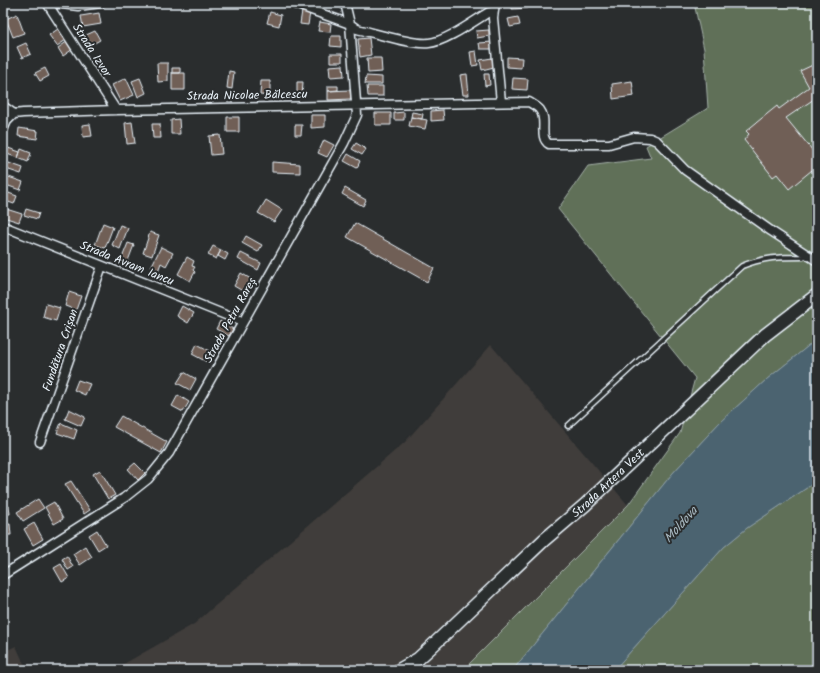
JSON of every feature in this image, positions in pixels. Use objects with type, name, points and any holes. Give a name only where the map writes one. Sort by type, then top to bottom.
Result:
[{"type":"main road","name":"Strada Artera Vest","points":[[399,670],[418,659],[765,335],[817,294]]},
{"type":"street","name":"Strada Izvor","points":[[47,3],[116,110]]},
{"type":"street","points":[[53,3],[78,6],[91,6],[101,3]]},
{"type":"street","points":[[292,3],[350,24],[357,28],[410,42],[430,44],[447,37],[489,12],[493,13]]},
{"type":"street","name":"Strada Petru Rareș","points":[[3,575],[124,498],[148,480],[169,453],[344,143],[357,115],[350,24],[345,3]]},
{"type":"street","points":[[495,3],[493,13],[501,102]]},
{"type":"street","name":"Strada Nicolae Bălcescu","points":[[14,114],[116,110],[529,102],[540,109],[543,118],[544,138],[549,144],[609,144],[634,137],[650,138],[685,170],[807,254]]},
{"type":"street","points":[[3,106],[14,114],[7,121],[3,130]]},
{"type":"street","name":"Strada Avram Iancu","points":[[3,226],[243,322]]},
{"type":"street","points":[[807,254],[817,261]]},
{"type":"street","name":"Fundătura Crișan","points":[[40,442],[102,266]]},
{"type":"lane","points":[[568,426],[742,266],[754,261],[769,258],[803,257],[807,254]]},
{"type":"shaded area","points":[[491,345],[628,505],[463,670],[113,670],[194,624],[405,442]]},
{"type":"shaded area","points":[[16,646],[27,670],[3,670],[3,652]]},
{"type":"green space","points":[[694,3],[817,3],[817,339],[766,380],[720,422],[672,474],[513,670],[463,670],[628,505],[680,433],[695,378],[558,209],[588,166],[651,158],[646,146],[708,108],[704,49]]},
{"type":"green space","points":[[817,481],[817,670],[614,670],[724,547],[747,528]]},
{"type":"water","name":"Moldova","points":[[817,339],[817,481],[747,528],[724,547],[614,670],[513,670],[672,474],[720,422],[766,380]]},
{"type":"building","points":[[512,3],[527,3],[528,8],[512,9]]},
{"type":"building","points":[[302,11],[310,12],[308,25],[300,24]]},
{"type":"building","points":[[270,12],[281,15],[279,26],[267,23]]},
{"type":"building","points":[[99,13],[101,24],[83,27],[81,16]]},
{"type":"building","points":[[17,14],[24,33],[13,37],[6,19]]},
{"type":"building","points":[[518,17],[520,25],[510,27],[508,19]]},
{"type":"building","points":[[320,22],[331,24],[330,32],[318,31]]},
{"type":"building","points":[[58,29],[66,40],[57,46],[49,35]]},
{"type":"building","points":[[489,30],[489,36],[477,38],[476,31]]},
{"type":"building","points":[[95,31],[100,40],[89,46],[84,36]]},
{"type":"building","points":[[331,36],[341,36],[341,47],[330,46]]},
{"type":"building","points":[[369,38],[371,55],[360,57],[358,39]]},
{"type":"building","points":[[68,41],[73,49],[63,56],[58,48]]},
{"type":"building","points":[[492,42],[492,49],[480,49],[479,43]]},
{"type":"building","points":[[26,43],[31,54],[22,58],[17,47]]},
{"type":"building","points":[[476,51],[478,65],[472,66],[470,52]]},
{"type":"building","points":[[330,54],[342,54],[342,62],[330,62]]},
{"type":"building","points":[[507,57],[522,58],[521,68],[507,67]]},
{"type":"building","points":[[367,58],[381,58],[382,72],[368,73]]},
{"type":"building","points":[[492,58],[494,67],[482,70],[480,60]]},
{"type":"building","points":[[157,63],[168,63],[168,81],[158,82]]},
{"type":"building","points":[[817,63],[817,97],[786,118],[813,151],[817,148],[817,176],[812,170],[789,189],[777,174],[773,177],[744,140],[749,134],[746,131],[777,106],[779,109],[809,87],[800,71]]},
{"type":"building","points":[[343,65],[344,76],[330,77],[329,66]]},
{"type":"building","points":[[45,68],[49,76],[40,81],[35,73]]},
{"type":"building","points":[[172,68],[180,68],[180,73],[172,73]]},
{"type":"building","points":[[229,71],[234,72],[232,89],[227,88]]},
{"type":"building","points":[[172,73],[185,73],[185,90],[172,90]]},
{"type":"building","points":[[467,74],[469,95],[463,95],[460,75]]},
{"type":"building","points":[[484,74],[489,74],[490,85],[485,86]]},
{"type":"building","points":[[366,76],[382,77],[382,84],[365,84]]},
{"type":"building","points":[[126,78],[134,95],[120,101],[112,85]]},
{"type":"building","points":[[140,78],[146,93],[138,97],[132,81]]},
{"type":"building","points":[[513,78],[528,79],[527,90],[512,89]]},
{"type":"building","points":[[261,81],[270,81],[270,96],[260,95]]},
{"type":"building","points":[[632,81],[634,96],[613,99],[612,84]]},
{"type":"building","points":[[297,82],[303,82],[302,97],[297,97]]},
{"type":"building","points":[[328,86],[338,86],[338,90],[328,91]]},
{"type":"building","points":[[367,86],[383,86],[383,96],[368,96]]},
{"type":"building","points":[[350,90],[351,99],[328,100],[328,91]]},
{"type":"building","points":[[443,110],[444,120],[431,121],[431,111]]},
{"type":"building","points":[[404,112],[404,120],[394,120],[394,113]]},
{"type":"building","points":[[412,112],[423,114],[422,119],[411,117]]},
{"type":"building","points":[[375,113],[391,113],[391,125],[375,125]]},
{"type":"building","points":[[311,115],[325,115],[325,127],[311,128]]},
{"type":"building","points":[[227,117],[239,117],[239,132],[227,132]]},
{"type":"building","points":[[411,117],[427,120],[425,129],[409,126]]},
{"type":"building","points":[[179,119],[180,134],[171,134],[171,120]]},
{"type":"building","points":[[132,122],[135,143],[127,144],[125,123]]},
{"type":"building","points":[[90,124],[92,136],[83,137],[82,125]]},
{"type":"building","points":[[152,124],[160,124],[161,138],[153,138]]},
{"type":"building","points":[[295,125],[302,125],[301,135],[295,135]]},
{"type":"building","points":[[19,128],[38,131],[37,139],[18,136]]},
{"type":"building","points":[[220,135],[222,154],[211,155],[209,136]]},
{"type":"building","points":[[324,140],[334,145],[327,157],[318,153]]},
{"type":"building","points":[[356,143],[366,149],[362,155],[352,149]]},
{"type":"building","points":[[8,148],[20,152],[18,158],[7,154]]},
{"type":"building","points":[[21,149],[31,153],[28,162],[18,158]]},
{"type":"building","points":[[348,154],[360,161],[357,168],[344,161]]},
{"type":"building","points":[[3,161],[23,168],[21,174],[3,168]]},
{"type":"building","points":[[272,162],[300,164],[300,173],[272,172]]},
{"type":"building","points":[[3,175],[23,182],[20,190],[3,184]]},
{"type":"building","points":[[345,188],[366,200],[363,206],[342,194]]},
{"type":"building","points":[[3,191],[17,196],[14,204],[3,200]]},
{"type":"building","points":[[266,200],[282,210],[274,222],[258,213]]},
{"type":"building","points":[[3,208],[22,214],[19,222],[3,217]]},
{"type":"building","points":[[26,209],[39,213],[37,219],[24,215]]},
{"type":"building","points":[[103,223],[113,227],[105,248],[95,245]]},
{"type":"building","points":[[355,223],[434,268],[427,282],[347,237]]},
{"type":"building","points":[[120,225],[128,228],[120,249],[112,245]]},
{"type":"building","points":[[150,232],[159,235],[152,256],[143,253]]},
{"type":"building","points":[[246,236],[262,245],[258,252],[242,243]]},
{"type":"building","points":[[128,243],[134,245],[126,266],[120,263]]},
{"type":"building","points":[[213,246],[221,250],[216,259],[208,255]]},
{"type":"building","points":[[161,247],[173,253],[166,266],[161,263],[158,271],[151,267]]},
{"type":"building","points":[[221,250],[228,254],[225,260],[218,256]]},
{"type":"building","points":[[241,253],[261,263],[258,270],[238,259]]},
{"type":"building","points":[[187,257],[194,261],[192,266],[195,267],[193,270],[195,272],[190,281],[178,274]]},
{"type":"building","points":[[241,273],[254,281],[246,293],[234,286]]},
{"type":"building","points":[[69,292],[81,296],[76,310],[65,306]]},
{"type":"building","points":[[46,304],[60,308],[56,321],[43,317]]},
{"type":"building","points":[[182,306],[194,313],[188,323],[177,316]]},
{"type":"building","points":[[220,321],[233,329],[229,336],[216,329]]},
{"type":"building","points":[[197,344],[212,352],[207,362],[192,354]]},
{"type":"building","points":[[184,372],[196,379],[190,390],[177,383]]},
{"type":"building","points":[[78,380],[90,384],[85,395],[74,390]]},
{"type":"building","points":[[178,395],[189,402],[183,412],[172,406]]},
{"type":"building","points":[[69,409],[85,417],[81,426],[65,419]]},
{"type":"building","points":[[121,416],[167,442],[161,453],[114,427]]},
{"type":"building","points":[[61,423],[77,430],[74,439],[57,433]]},
{"type":"building","points":[[135,463],[145,473],[138,480],[128,469]]},
{"type":"building","points":[[100,470],[115,495],[108,499],[93,474]]},
{"type":"building","points":[[71,481],[90,510],[84,514],[65,484]]},
{"type":"building","points":[[38,499],[44,508],[23,521],[17,512]]},
{"type":"building","points":[[54,502],[63,519],[54,524],[45,507]]},
{"type":"building","points":[[9,506],[10,514],[3,514],[3,507]]},
{"type":"building","points":[[34,523],[43,539],[33,545],[24,529]]},
{"type":"building","points":[[10,524],[11,535],[3,535],[3,525]]},
{"type":"building","points":[[97,530],[106,545],[98,550],[89,535]]},
{"type":"building","points":[[85,546],[92,557],[80,565],[73,554]]},
{"type":"building","points":[[67,556],[73,567],[68,570],[62,559]]},
{"type":"building","points":[[61,564],[69,578],[62,582],[54,568]]}]
